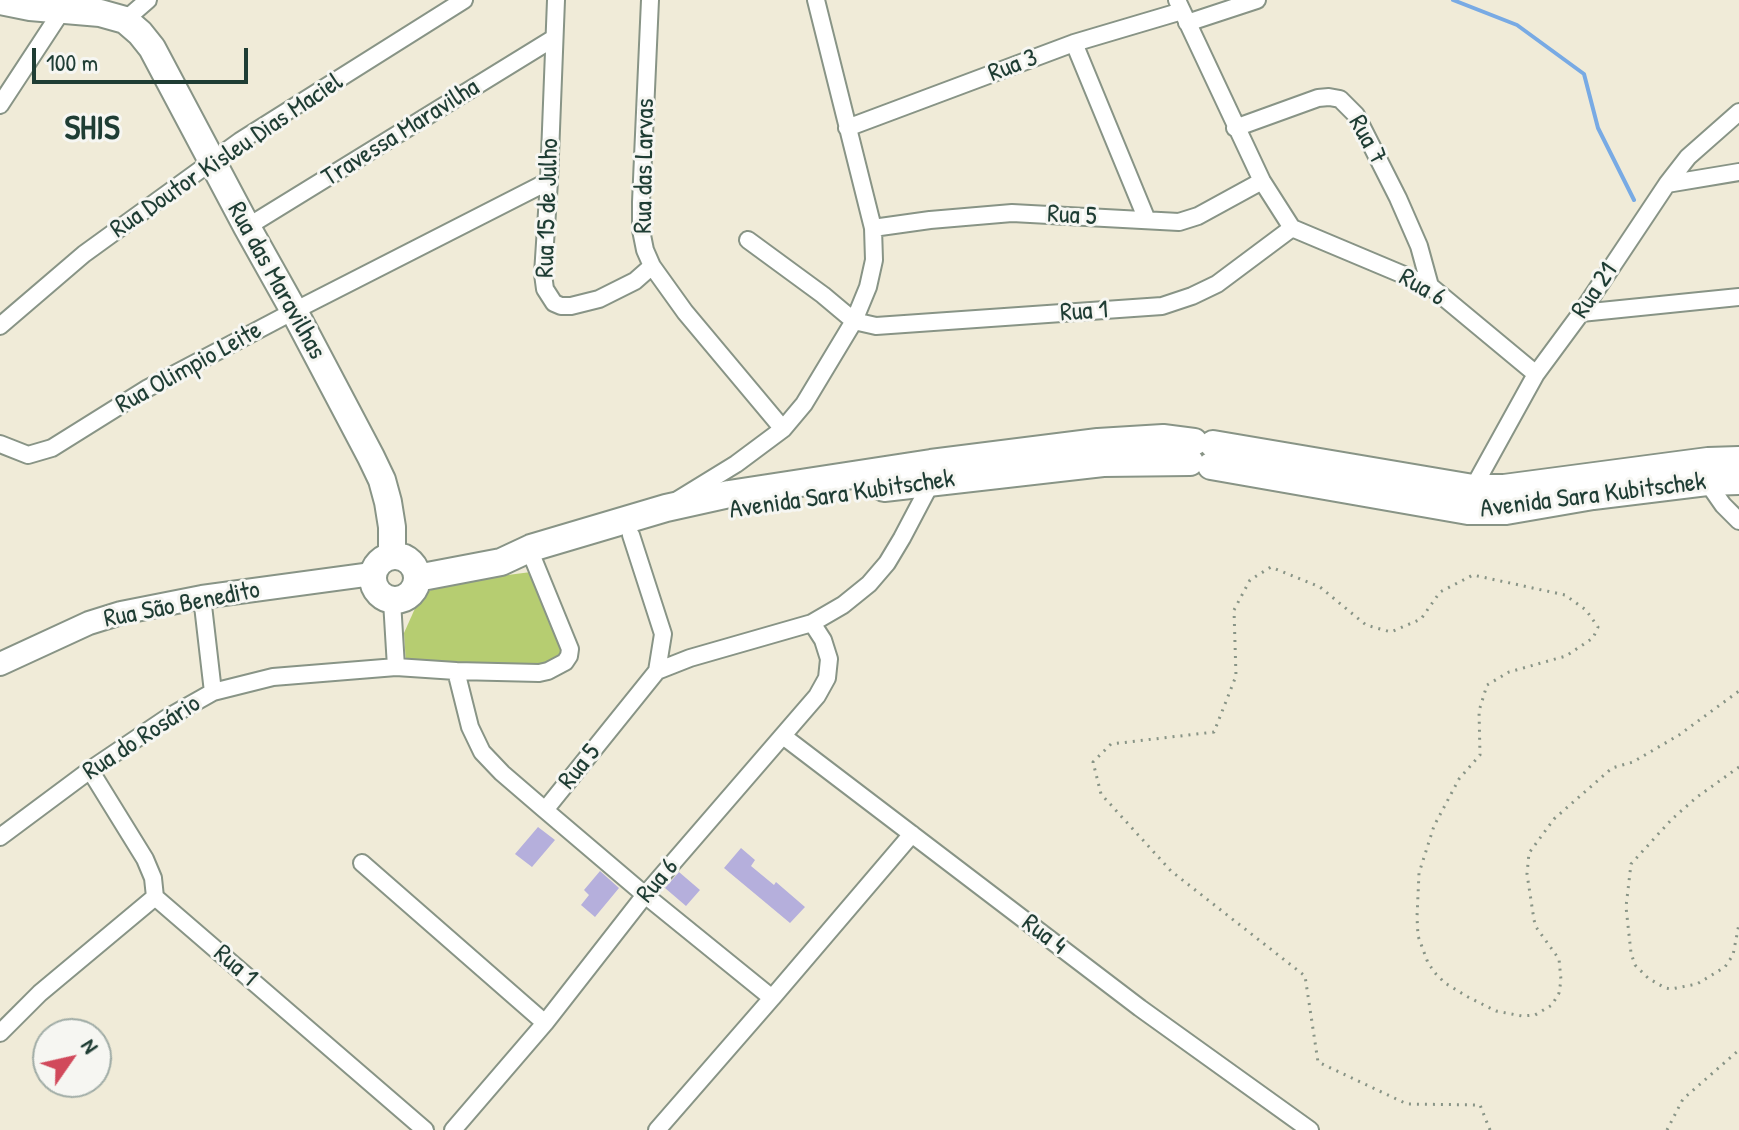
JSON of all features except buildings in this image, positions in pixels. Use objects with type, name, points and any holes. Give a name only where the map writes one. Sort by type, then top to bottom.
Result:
[{"type":"main road","points":[[0,1],[30,7],[62,4],[125,20]]},
{"type":"main road","name":"Rua das Maravilhas","points":[[125,20],[152,48],[382,480],[392,527],[382,565]]},
{"type":"main road","name":"Avenida Sara Kubitschek","points":[[501,562],[534,561],[628,527],[666,508],[729,494],[931,463],[1130,439],[1163,438],[1202,453],[1468,511],[1506,511],[1593,496],[1739,481]]},
{"type":"main road","name":"Avenida Sara Kubitschek","points":[[628,527],[669,524],[751,505],[932,481],[1202,453],[1473,488],[1504,488],[1708,461],[1739,460]]},
{"type":"main road","points":[[417,578],[501,562],[531,548],[628,527]]},
{"type":"main road","points":[[406,559],[412,564],[417,578],[410,595],[392,601],[379,595],[372,581],[382,565],[406,559]]},
{"type":"street","points":[[125,20],[148,0]]},
{"type":"street","name":"Rua Doutor Kisleu Dias Maciel","points":[[0,326],[84,254],[240,141],[464,0]]},
{"type":"street","name":"Rua 15 de Julho","points":[[556,0],[543,274],[545,289],[554,303],[571,306],[599,299],[635,281],[652,266]]},
{"type":"street","name":"Rua das Larvas","points":[[650,0],[641,216],[645,250],[652,266],[685,312],[783,429]]},
{"type":"street","points":[[666,508],[736,464],[783,429],[804,404],[854,321],[868,287],[874,260],[873,228],[816,0]]},
{"type":"street","name":"Rua 3","points":[[847,128],[1074,43],[1182,11],[1257,0]]},
{"type":"street","points":[[0,105],[62,4]]},
{"type":"street","points":[[1182,11],[1235,128],[1262,181],[1292,228]]},
{"type":"street","name":"Travessa Maravilha","points":[[247,227],[554,38]]},
{"type":"street","points":[[1074,43],[1147,220]]},
{"type":"street","name":"Rua 7","points":[[1235,128],[1318,98],[1340,99],[1356,115],[1398,198],[1419,246],[1430,286]]},
{"type":"street","name":"Rua 21","points":[[1473,488],[1536,374],[1581,313],[1667,184],[1688,157],[1739,112]]},
{"type":"street","points":[[1667,184],[1739,172]]},
{"type":"street","name":"Rua Olimpio Leite","points":[[0,444],[28,455],[52,448],[148,388],[549,181]]},
{"type":"street","name":"Rua 5","points":[[873,228],[1012,213],[1179,222],[1198,216],[1262,181]]},
{"type":"street","name":"Rua 6","points":[[1292,228],[1430,286],[1536,374]]},
{"type":"street","name":"Rua 1","points":[[854,321],[876,326],[1162,306],[1217,284],[1292,228]]},
{"type":"street","points":[[748,240],[854,321]]},
{"type":"street","points":[[1581,313],[1739,297]]},
{"type":"street","name":"Rua 5","points":[[772,998],[545,810],[657,671],[690,658],[812,623],[843,605],[869,584],[887,563],[932,481]]},
{"type":"street","points":[[1707,482],[1739,521]]},
{"type":"street","points":[[628,527],[663,634],[657,671]]},
{"type":"street","points":[[534,561],[570,649],[565,662],[539,673],[456,671],[470,727],[482,752],[545,810]]},
{"type":"street","name":"Rua São Benedito","points":[[0,664],[89,623],[143,608],[382,565]]},
{"type":"street","points":[[202,597],[213,692]]},
{"type":"street","points":[[392,601],[396,667]]},
{"type":"street","name":"Rua 6","points":[[453,1130],[545,1023],[645,895],[817,696],[827,678],[829,659],[823,640],[812,623]]},
{"type":"street","points":[[663,634],[690,658]]},
{"type":"street","name":"Rua do Rosário","points":[[0,837],[90,770],[167,718],[213,692],[273,677],[396,667],[456,671]]},
{"type":"street","name":"Rua 4","points":[[783,736],[1140,1008],[1310,1130]]},
{"type":"street","points":[[0,1033],[40,993],[155,897],[153,878],[145,859],[90,770]]},
{"type":"street","points":[[657,1130],[912,834]]},
{"type":"street","points":[[362,863],[545,1023]]},
{"type":"street","name":"Rua 1","points":[[155,897],[425,1130]]},
{"type":"path","points":[[1490,1130],[1480,1105],[1407,1104],[1318,1062],[1305,976],[1171,871],[1101,794],[1093,762],[1111,744],[1214,732],[1236,676],[1234,610],[1250,580],[1271,567],[1320,587],[1366,625],[1391,632],[1421,619],[1440,592],[1473,575],[1565,595],[1586,610],[1598,627],[1593,638],[1566,656],[1509,672],[1487,685],[1479,711],[1480,755],[1459,779],[1434,826],[1419,873],[1418,936],[1428,963],[1436,974],[1445,983],[1496,1011],[1535,1015],[1552,1005],[1559,993],[1561,980],[1559,959],[1534,920],[1527,874],[1529,853],[1554,819],[1612,768],[1633,762],[1679,735],[1739,691]]},
{"type":"path","points":[[1739,767],[1672,819],[1631,864],[1626,907],[1635,965],[1648,978],[1671,989],[1697,984],[1725,967],[1733,955],[1739,924]]},
{"type":"path","points":[[1667,1130],[1683,1099],[1739,1050]]},
{"type":"green space","points":[[531,572],[564,651],[544,668],[406,664],[404,633],[421,595],[446,583]]},
{"type":"waterway","points":[[1453,0],[1517,25],[1584,74],[1598,128],[1634,200]]},
{"type":"district","name":"SHIS","points":[[92,130]]}]
